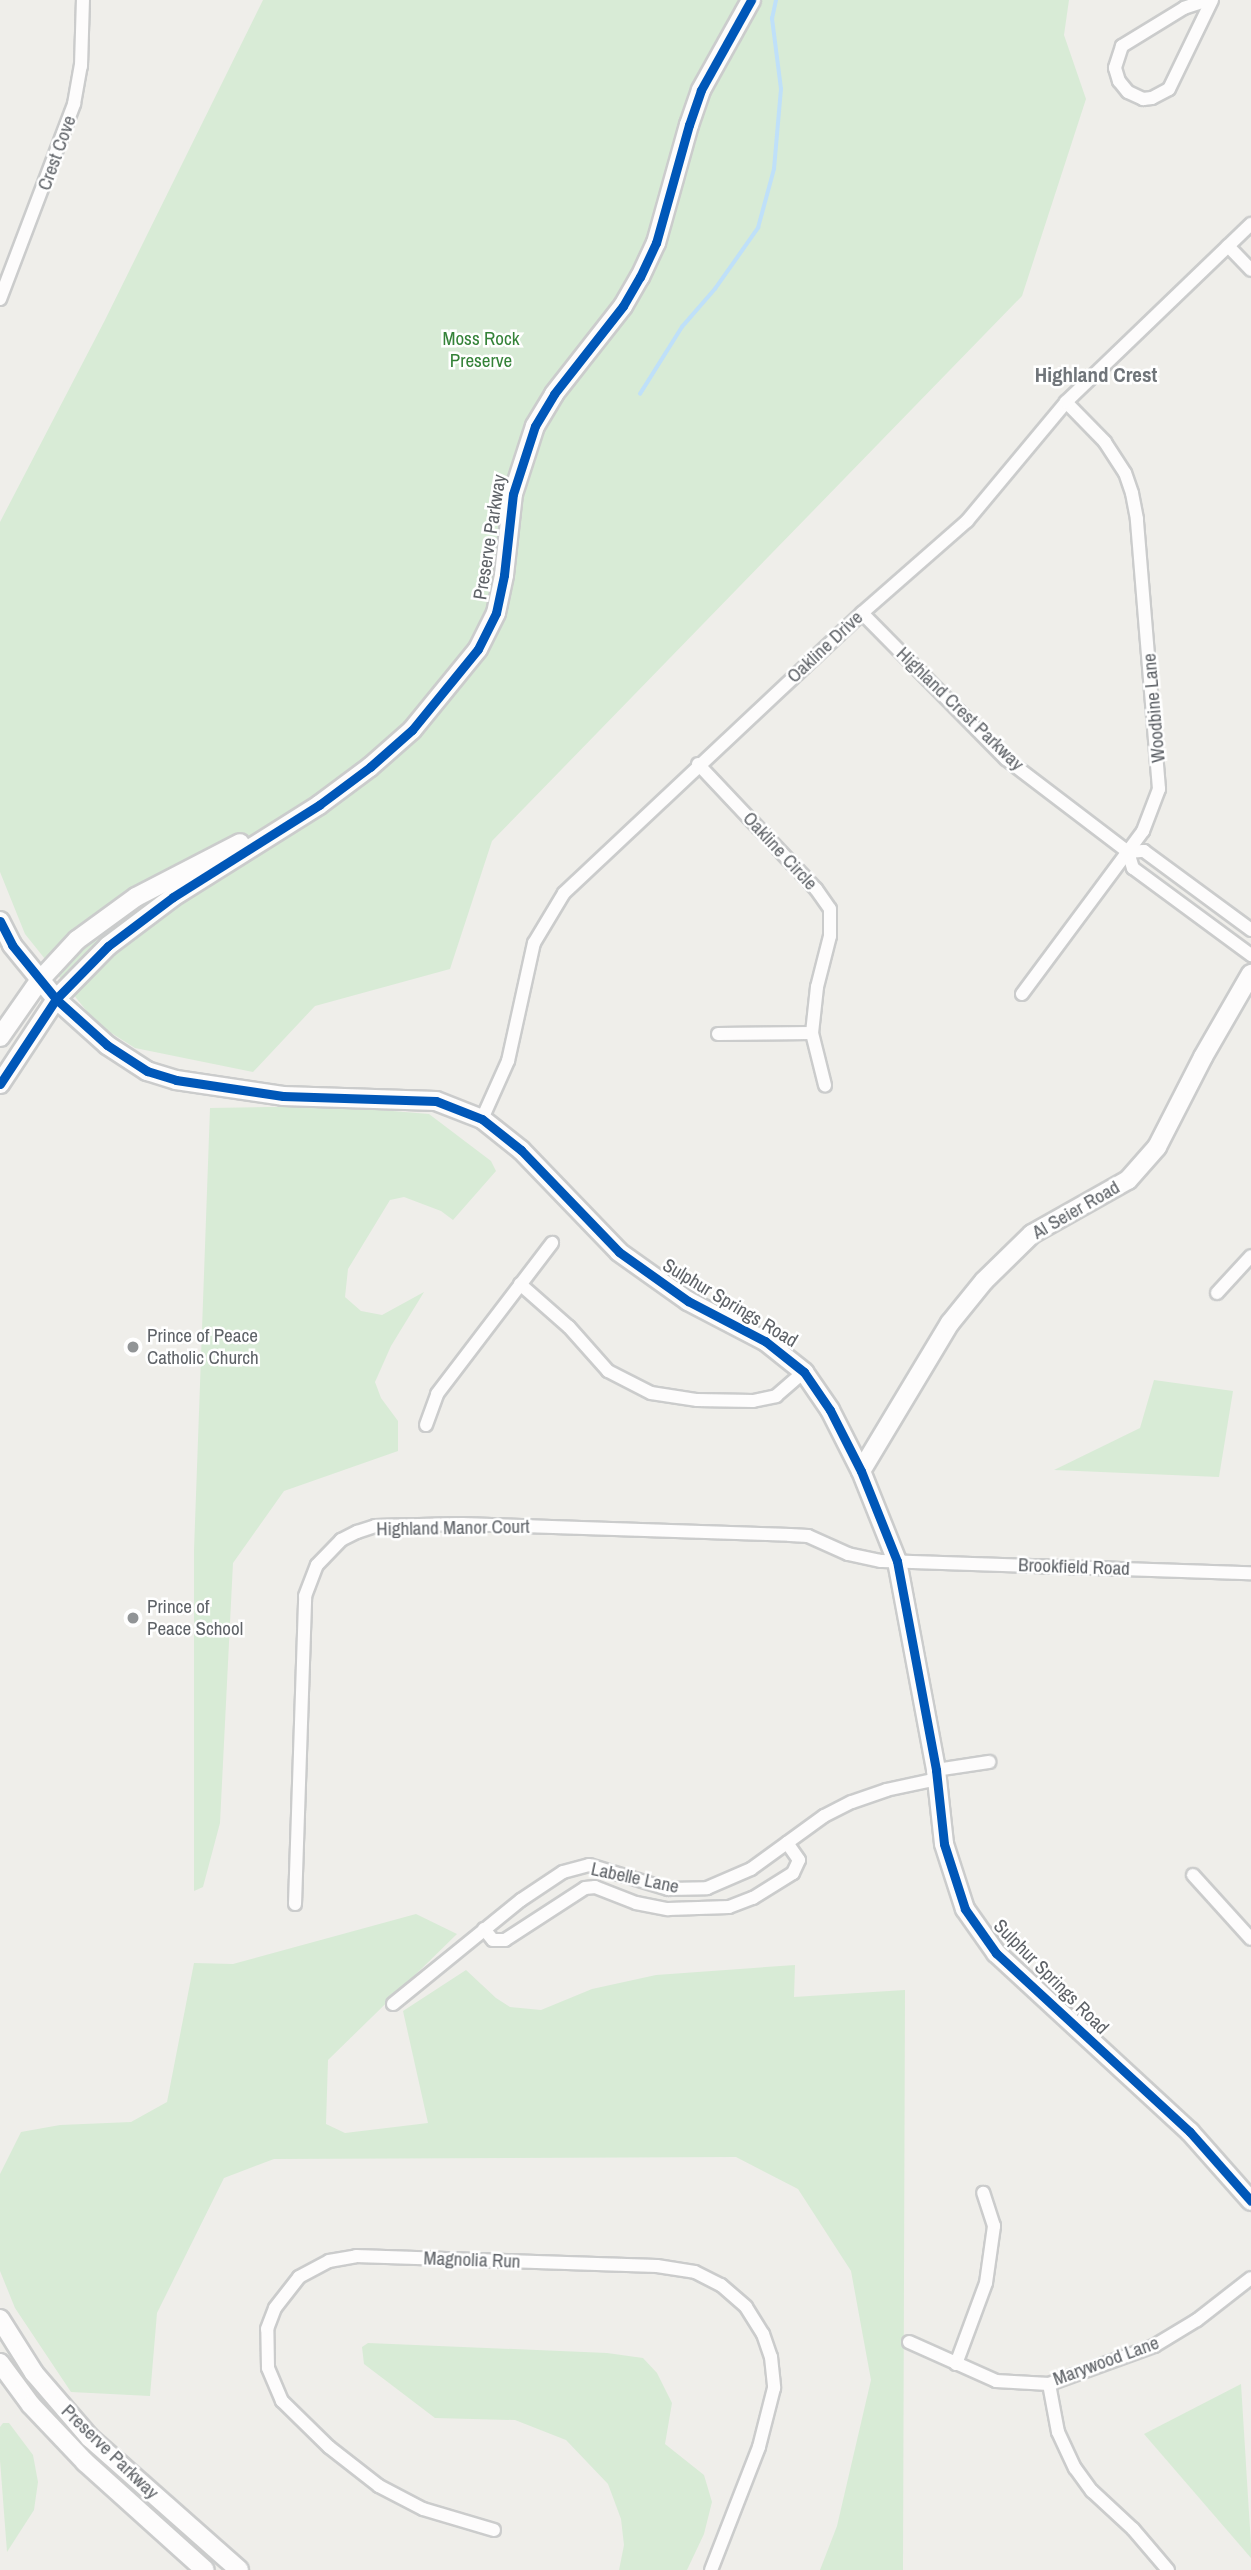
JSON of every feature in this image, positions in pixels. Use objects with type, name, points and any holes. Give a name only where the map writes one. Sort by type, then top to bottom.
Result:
[{"type":"street","name":"Crest Cove","points":[[0,299],[72,113],[81,66],[83,0]]},
{"type":"street","name":"Preserve Parkway","points":[[0,1084],[56,999],[124,933],[173,897],[319,805],[370,767],[412,730],[478,649],[496,613],[504,575],[513,494],[535,426],[554,394],[622,306],[640,277],[656,243],[689,125],[702,90],[751,0]]},
{"type":"street","points":[[1210,0],[1169,89],[1152,98],[1143,99],[1128,92],[1116,75],[1115,68],[1122,47],[1184,8],[1210,0]]},
{"type":"street","name":"Oakline Drive","points":[[482,1119],[508,1061],[523,980],[534,943],[552,908],[564,893],[698,764],[985,504],[1066,402],[1251,224]]},
{"type":"street","points":[[1228,246],[1251,270]]},
{"type":"street","name":"Woodbine Lane","points":[[1022,994],[1151,817],[1160,774],[1137,519],[1128,483],[1115,456],[1066,402]]},
{"type":"street","name":"Highland Crest Parkway","points":[[862,613],[1006,759],[1128,852],[1133,868],[1251,955]]},
{"type":"street","name":"Oakline Circle","points":[[698,764],[816,889],[830,909],[830,936],[817,987],[812,1033],[825,1085]]},
{"type":"street","name":"Preserve Parkway","points":[[0,1037],[40,981],[77,940],[136,897],[319,805]]},
{"type":"street","name":"Highland Crest Parkway","points":[[1128,852],[1144,851],[1251,930]]},
{"type":"street","points":[[1190,910],[1202,894]]},
{"type":"street","name":"Sulphur Springs Road","points":[[0,921],[12,945],[56,999],[126,1058],[147,1071],[176,1080],[283,1096],[436,1101],[482,1119],[521,1150],[619,1252],[688,1301],[765,1341],[804,1372],[830,1410],[861,1471],[897,1561],[937,1774],[944,1844],[953,1882],[965,1909],[981,1934],[1026,1982],[1191,2132],[1251,2201]]},
{"type":"street","name":"Al Seier Road","points":[[861,1471],[950,1323],[991,1273],[1032,1234],[1128,1180],[1157,1147],[1203,1057],[1251,974]]},
{"type":"street","points":[[718,1034],[812,1033]]},
{"type":"street","points":[[426,1425],[437,1394],[552,1243]]},
{"type":"street","points":[[1217,1293],[1251,1256]]},
{"type":"street","points":[[520,1284],[569,1327],[608,1371],[651,1393],[678,1399],[752,1401],[776,1396],[804,1372]]},
{"type":"street","name":"Highland Manor Court","points":[[295,1903],[304,1596],[317,1565],[341,1540],[375,1526],[444,1524],[808,1536],[848,1554],[897,1561]]},
{"type":"street","name":"Brookfield Road","points":[[897,1561],[1251,1573]]},
{"type":"street","name":"Labelle Lane","points":[[393,2004],[484,1929],[563,1872],[589,1865],[668,1889],[707,1888],[751,1869],[824,1816],[852,1802],[937,1774],[989,1762]]},
{"type":"street","points":[[484,1929],[493,1940],[505,1940],[584,1888],[594,1887],[636,1903],[668,1909],[707,1910],[729,1907],[753,1898],[793,1873],[799,1860],[787,1843]]},
{"type":"street","points":[[1193,1875],[1251,1939]]},
{"type":"street","points":[[956,2364],[986,2283],[994,2226],[984,2193]]},
{"type":"street","name":"Magnolia Run","points":[[494,2530],[423,2509],[379,2486],[329,2447],[282,2402],[268,2368],[267,2329],[275,2308],[299,2277],[328,2262],[356,2256],[657,2266],[695,2272],[721,2286],[746,2307],[763,2334],[771,2357],[774,2388],[759,2447],[711,2570]]},
{"type":"street","name":"Marywood Lane","points":[[909,2342],[996,2382],[1049,2384],[1154,2346],[1197,2320],[1251,2278]]},
{"type":"street","name":"Preserve Parkway","points":[[0,2319],[34,2373],[90,2438],[239,2570]]},
{"type":"street","name":"Preserve Parkway","points":[[0,2365],[8,2386],[85,2462],[205,2570]]},
{"type":"street","points":[[1049,2384],[1058,2432],[1075,2468],[1092,2491],[1143,2539],[1168,2570]]},
{"type":"green space","name":"Moss Rock Preserve","points":[[263,0],[1069,0],[1064,35],[1086,99],[1022,296],[492,841],[450,969],[315,1006],[253,1072],[135,1048],[97,1024],[25,934],[0,872],[0,522],[105,320]]},
{"type":"green space","points":[[332,1106],[429,1114],[491,1161],[496,1171],[453,1220],[441,1211],[404,1197],[390,1200],[348,1269],[345,1297],[361,1311],[382,1315],[424,1292],[391,1346],[375,1382],[381,1398],[398,1421],[398,1451],[284,1491],[233,1563],[220,1823],[203,1887],[194,1891],[194,1550],[210,1108]]},
{"type":"green space","points":[[1154,1380],[1233,1391],[1219,1477],[1054,1470],[1140,1428]]},
{"type":"green space","points":[[416,1914],[457,1934],[328,2060],[326,2124],[345,2133],[428,2123],[403,2011],[466,1970],[496,1998],[510,2007],[541,2010],[592,1989],[656,1975],[795,1965],[794,1997],[905,1990],[903,2570],[820,2570],[837,2526],[871,2380],[851,2271],[798,2189],[736,2157],[274,2159],[224,2178],[157,2313],[150,2396],[71,2392],[15,2308],[0,2271],[0,2174],[21,2132],[60,2125],[131,2122],[167,2102],[194,1963],[233,1964]]},
{"type":"green space","points":[[368,2343],[607,2353],[643,2358],[657,2373],[672,2403],[665,2444],[704,2475],[712,2502],[704,2534],[687,2570],[619,2570],[624,2545],[621,2519],[608,2484],[566,2440],[515,2420],[435,2418],[364,2364],[362,2347]]},
{"type":"green space","points":[[1241,2384],[1251,2545],[1251,2558],[1144,2434]]},
{"type":"green space","points":[[3,2423],[9,2423],[33,2455],[38,2482],[34,2510],[7,2552],[0,2460],[0,2427]]},
{"type":"waterway","points":[[640,394],[682,327],[715,289],[758,228],[774,169],[781,89],[772,19],[776,0]]},
{"type":"cycle path","points":[[0,1084],[56,999],[108,946],[173,897],[319,805],[370,767],[412,730],[478,649],[496,613],[504,575],[513,494],[535,426],[554,394],[623,306],[640,277],[656,243],[701,90],[751,0]]},
{"type":"cycle path","points":[[0,921],[12,945],[56,999],[107,1045],[147,1071],[176,1080],[283,1096],[436,1101],[482,1119],[521,1150],[619,1252],[688,1301],[765,1341],[804,1372],[830,1410],[861,1471],[897,1561],[936,1770],[944,1844],[965,1909],[996,1953],[1190,2132],[1251,2201]]},
{"type":"place","name":"Prince of Peace Catholic Church","points":[[133,1347]]},
{"type":"place","name":"Prince of Peace School","points":[[133,1618]]},
{"type":"district","name":"Highland Crest","points":[[1096,375]]}]
